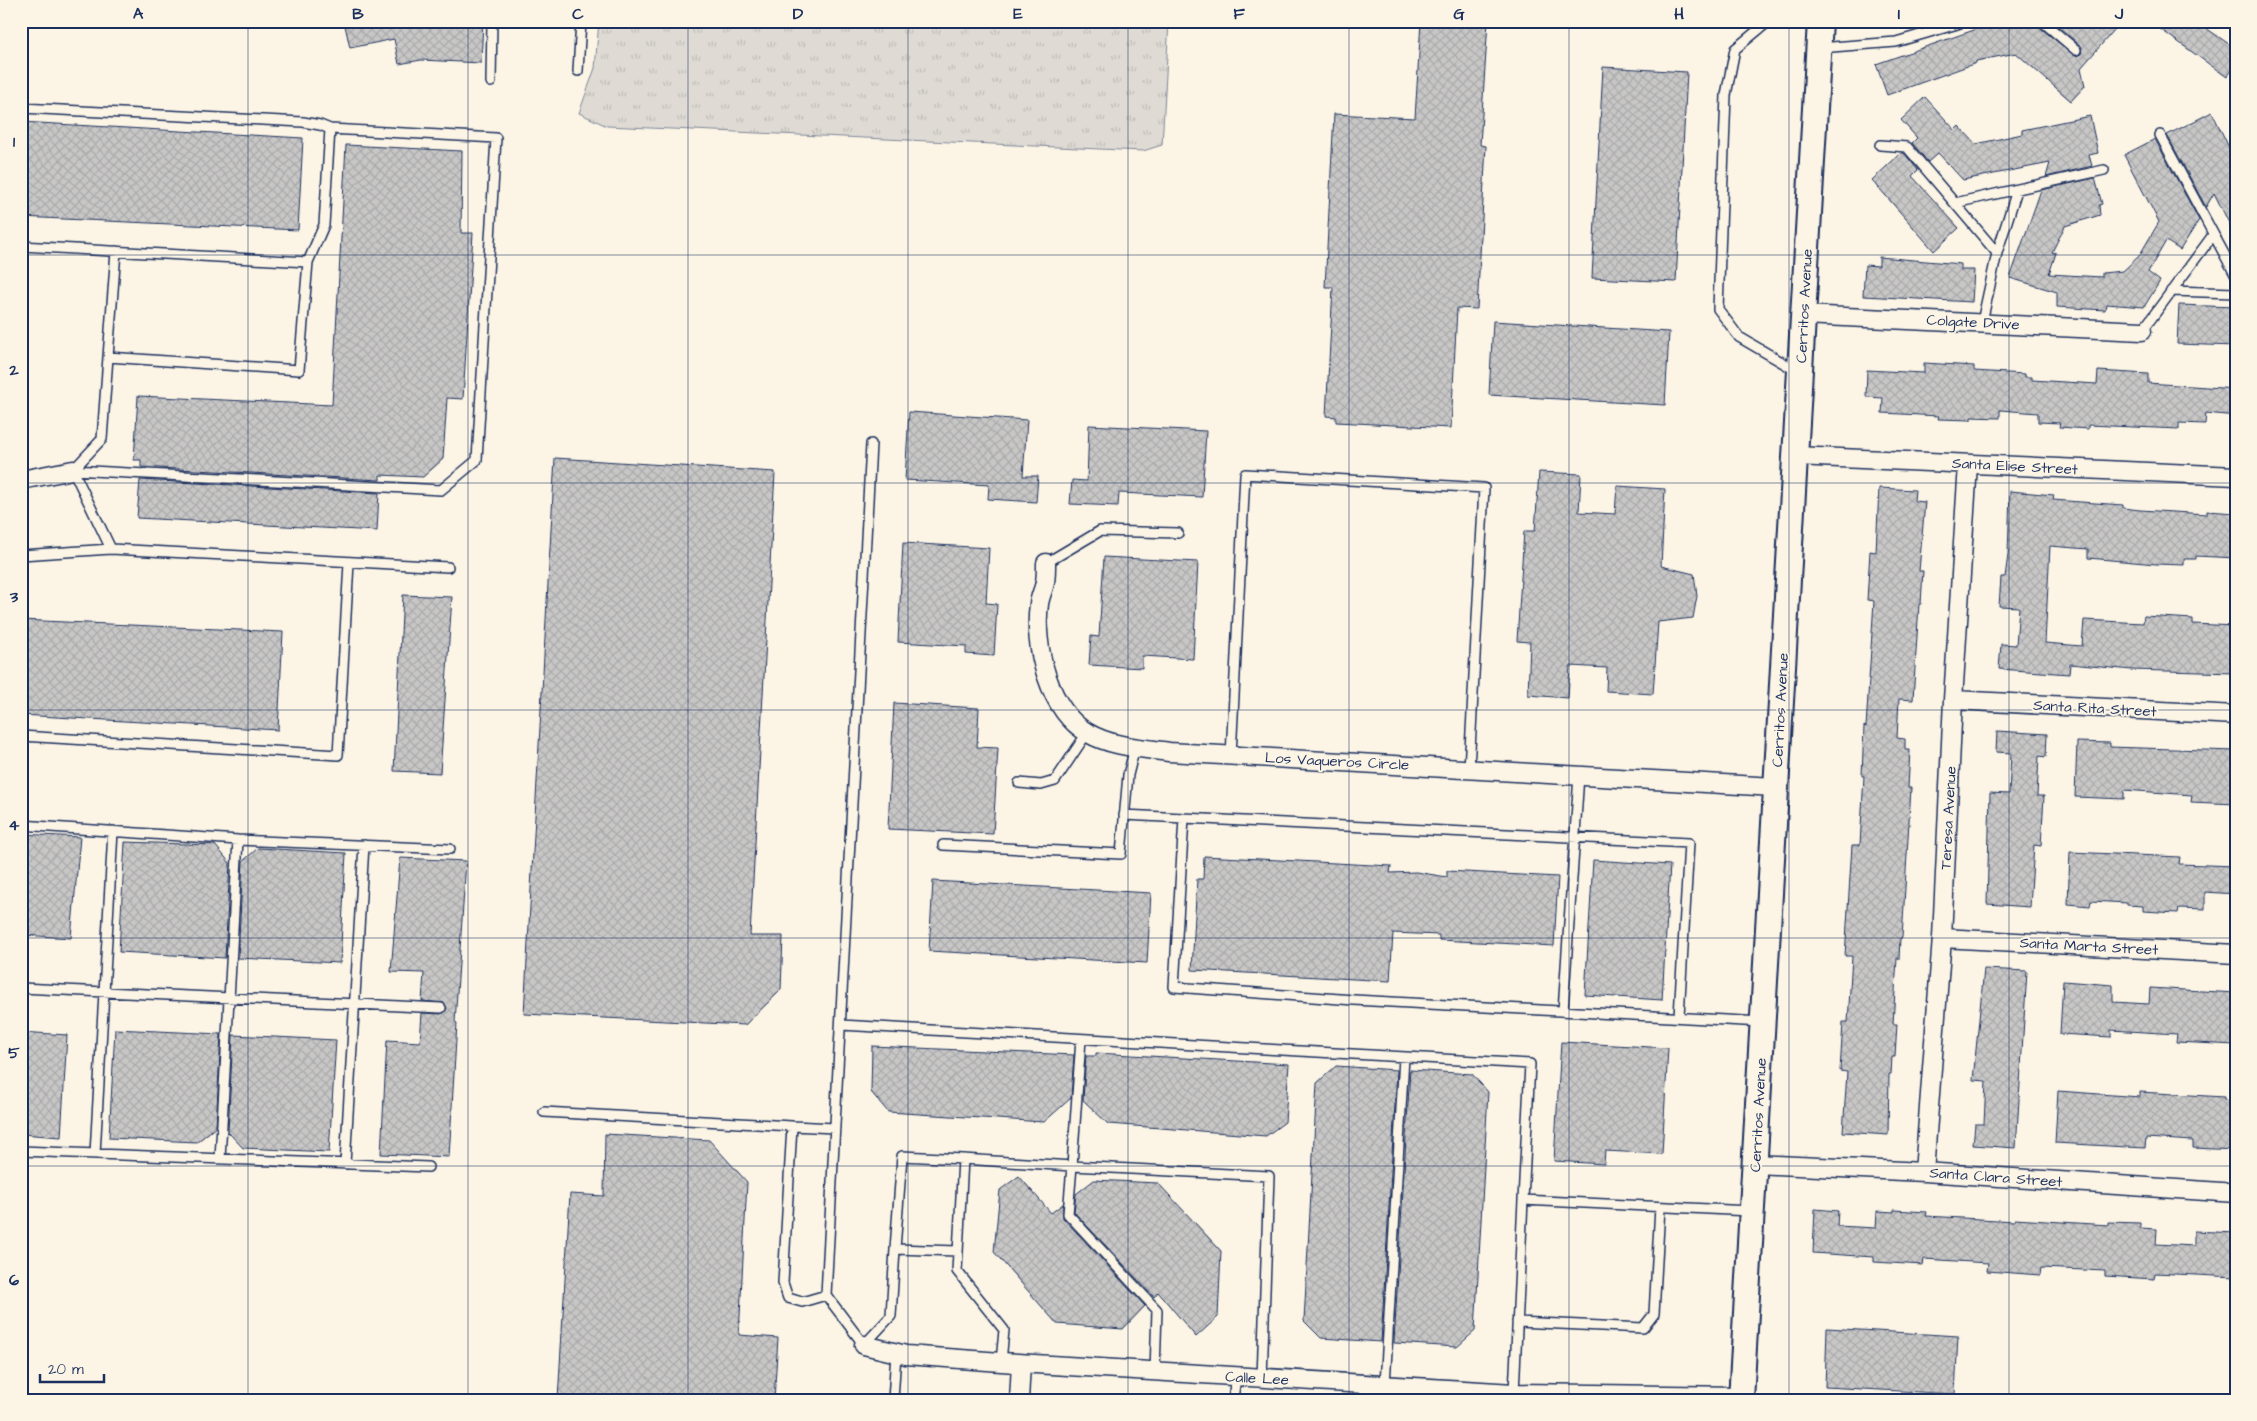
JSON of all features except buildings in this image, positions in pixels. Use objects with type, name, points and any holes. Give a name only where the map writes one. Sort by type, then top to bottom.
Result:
[{"type":"main road","name":"Cerritos Avenue","points":[[1741,1398],[1756,1164],[1775,786],[1820,21]]},
{"type":"street","name":"Colgate Drive","points":[[1803,315],[2142,331]]},
{"type":"street","name":"Santa Elise Street","points":[[1795,456],[2236,476]]},
{"type":"street","name":"Teresa Avenue","points":[[1924,1172],[1942,938],[1953,700],[1968,464]]},
{"type":"street","points":[[21,480],[73,470]]},
{"type":"street","name":"Los Vaqueros Circle","points":[[1046,563],[1045,582],[1039,604],[1039,642],[1047,680],[1061,709],[1087,733],[1120,744],[1169,752],[1231,756],[1775,786]]},
{"type":"street","name":"Santa Rita Street","points":[[1953,700],[2236,715]]},
{"type":"street","name":"Santa Marta Street","points":[[1942,938],[2236,954]]},
{"type":"street","name":"Santa Clara Street","points":[[1756,1164],[1924,1172],[2236,1193]]},
{"type":"street","name":"Calle Lee","points":[[864,1346],[896,1353],[1021,1364],[1385,1386],[1462,1395],[1514,1393],[1741,1398]]},
{"type":"street","points":[[1019,1400],[1021,1364]]},
{"type":"lane","points":[[491,82],[492,21]]},
{"type":"lane","points":[[578,72],[581,21]]},
{"type":"lane","points":[[1769,21],[1734,49],[1726,95],[1718,309],[1739,337],[1800,373]]},
{"type":"lane","points":[[1818,48],[1896,42],[1954,23],[1966,21]]},
{"type":"lane","points":[[2042,21],[2076,50]]},
{"type":"lane","points":[[21,108],[303,122],[320,124],[330,129],[496,138],[477,460],[441,490],[73,470]]},
{"type":"lane","points":[[108,357],[300,370],[308,262],[324,225],[330,129]]},
{"type":"lane","points":[[2160,135],[2236,276]]},
{"type":"lane","points":[[1880,145],[1907,147],[1997,253]]},
{"type":"lane","points":[[1955,203],[2104,170]]},
{"type":"lane","points":[[1982,322],[1997,253],[2017,190]]},
{"type":"lane","points":[[2142,331],[2213,235]]},
{"type":"lane","points":[[21,246],[308,262]]},
{"type":"lane","points":[[73,470],[102,439],[116,251]]},
{"type":"lane","points":[[2171,291],[2236,293]]},
{"type":"lane","points":[[871,444],[826,1295],[864,1346],[890,1316],[902,1156],[1269,1176],[1262,1378]]},
{"type":"lane","points":[[73,470],[111,549]]},
{"type":"lane","points":[[1231,756],[1245,474],[1484,488],[1469,769]]},
{"type":"lane","points":[[1046,563],[1100,531],[1178,533]]},
{"type":"lane","points":[[21,555],[139,549],[349,563],[448,567]]},
{"type":"lane","points":[[21,736],[338,755],[349,563]]},
{"type":"lane","points":[[1019,783],[1041,786],[1056,781],[1087,733]]},
{"type":"lane","points":[[943,845],[1121,854],[1128,775],[1135,747]]},
{"type":"lane","points":[[1564,1011],[1579,775]]},
{"type":"lane","points":[[1124,815],[1689,843],[1678,1016]]},
{"type":"lane","points":[[1184,818],[1174,986],[1354,1000],[1762,1022]]},
{"type":"lane","points":[[21,825],[238,840],[450,849]]},
{"type":"lane","points":[[95,1154],[113,831]]},
{"type":"lane","points":[[220,1160],[238,840]]},
{"type":"lane","points":[[345,1164],[364,845]]},
{"type":"lane","points":[[21,988],[441,1008]]},
{"type":"lane","points":[[840,1025],[1530,1064],[1514,1393]]},
{"type":"lane","points":[[1082,1039],[1068,1214],[1157,1310],[1155,1372]]},
{"type":"lane","points":[[1385,1386],[1404,1057]]},
{"type":"lane","points":[[544,1112],[835,1128]]},
{"type":"lane","points":[[792,1126],[783,1283],[788,1298],[802,1302],[826,1295]]},
{"type":"lane","points":[[21,1152],[428,1167]]},
{"type":"lane","points":[[963,1159],[957,1270],[1004,1330],[1001,1362]]},
{"type":"lane","points":[[1523,1200],[1753,1212]]},
{"type":"lane","points":[[1517,1322],[1643,1328],[1654,1314],[1660,1207]]},
{"type":"lane","points":[[895,1249],[958,1251]]},
{"type":"lane","points":[[893,1400],[896,1353]]},
{"type":"lane","points":[[1233,1400],[1236,1376]]},
{"type":"green space","points":[[599,21],[1169,21],[1162,145],[1143,151],[607,126],[579,113],[595,68]]}]
